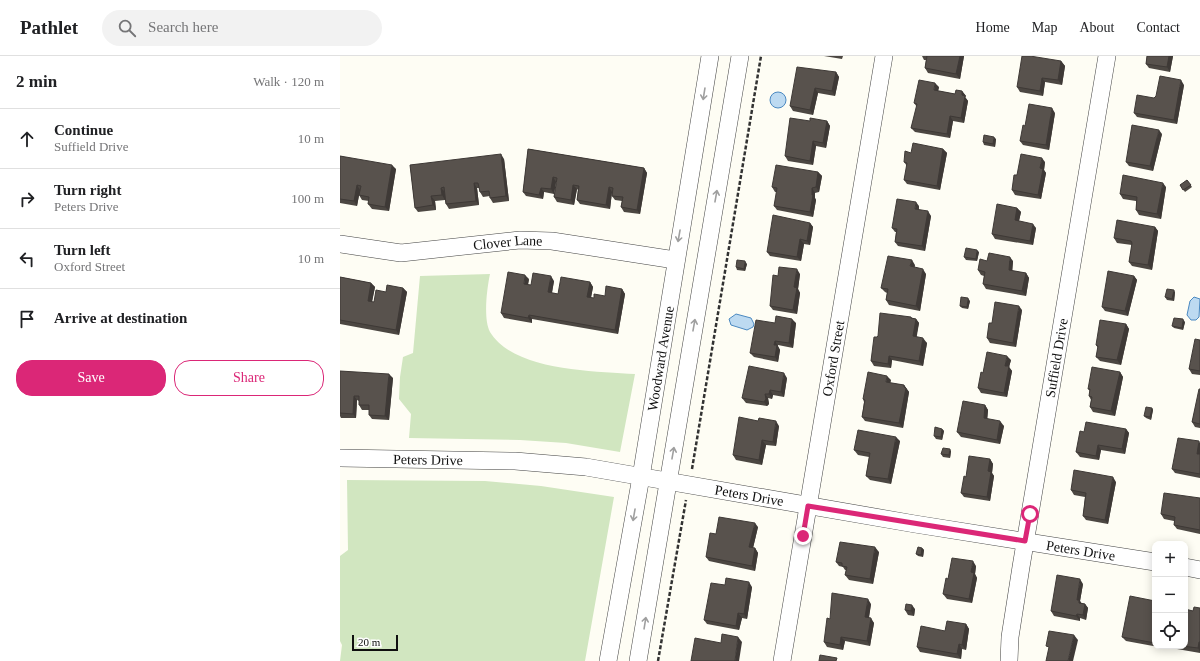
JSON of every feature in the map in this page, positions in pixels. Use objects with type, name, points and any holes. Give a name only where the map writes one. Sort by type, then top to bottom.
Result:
[{"type":"street","name":"Woodward Avenue","points":[[608,661],[641,477],[675,260],[710,56]]},
{"type":"street","name":"Woodward Avenue","points":[[638,661],[740,56]]},
{"type":"street","name":"Oxford Street","points":[[782,661],[884,56]]},
{"type":"street","name":"Suffield Drive","points":[[1009,661],[1010,638],[1025,541],[1107,56]]},
{"type":"street","name":"Clover Lane","points":[[340,244],[401,253],[520,240],[552,241],[675,260]]},
{"type":"street","name":"Peters Drive","points":[[340,458],[515,460],[586,467],[808,506],[1152,562]]},
{"type":"street","points":[[1188,568],[1200,570]]},
{"type":"path","points":[[692,467],[761,56]]},
{"type":"path","points":[[658,661],[685,506]]},
{"type":"green space","points":[[490,274],[486,312],[488,326],[490,332],[501,345],[517,355],[535,362],[577,370],[635,374],[620,452],[566,443],[520,440],[409,438],[411,414],[399,399],[400,377],[403,357],[413,353],[420,276]]},
{"type":"green space","points":[[347,480],[485,481],[541,486],[614,497],[585,661],[340,661],[342,645],[340,641],[340,556],[348,550]]},
{"type":"water","points":[[775,92],[781,92],[786,97],[784,106],[781,108],[775,108],[770,103],[770,97]]},
{"type":"water","points":[[1194,297],[1200,299],[1199,317],[1196,320],[1191,320],[1187,315],[1190,301]]},
{"type":"water","points":[[736,314],[751,318],[754,324],[753,327],[747,330],[731,325],[729,319]]},
{"type":"building","points":[[927,56],[960,56],[956,74],[925,68]]},
{"type":"building","points":[[1022,56],[1061,61],[1058,80],[1042,78],[1040,91],[1017,87]]},
{"type":"building","points":[[1147,56],[1169,56],[1167,67],[1146,64]]},
{"type":"building","points":[[797,67],[836,72],[832,91],[815,88],[810,110],[790,106]]},
{"type":"building","points":[[1160,76],[1181,80],[1174,120],[1134,113],[1137,95],[1154,98],[1156,96]]},
{"type":"building","points":[[919,80],[935,83],[934,90],[955,94],[956,90],[962,91],[962,95],[965,96],[961,118],[950,116],[947,134],[911,128],[917,104],[914,103]]},
{"type":"building","points":[[1029,104],[1052,108],[1046,145],[1020,141],[1023,125],[1025,126]]},
{"type":"building","points":[[790,118],[810,121],[810,118],[827,121],[823,143],[813,141],[810,161],[785,156]]},
{"type":"building","points":[[1132,125],[1159,130],[1150,166],[1126,162]]},
{"type":"building","points":[[984,135],[994,137],[993,144],[983,142]]},
{"type":"building","points":[[913,143],[943,149],[937,186],[904,180],[907,163],[904,162],[905,151],[911,153]]},
{"type":"building","points":[[528,149],[644,168],[637,210],[621,207],[623,197],[612,196],[613,188],[609,187],[606,205],[577,200],[579,186],[573,185],[571,200],[554,197],[557,178],[553,177],[551,189],[541,188],[539,195],[523,192]]},
{"type":"building","points":[[501,154],[506,196],[490,198],[489,191],[480,192],[478,183],[474,183],[476,201],[446,204],[444,187],[441,188],[442,195],[431,196],[433,205],[415,208],[410,165]]},
{"type":"building","points":[[1021,154],[1042,158],[1040,168],[1043,169],[1038,195],[1012,190],[1014,175],[1017,175]]},
{"type":"building","points":[[340,156],[392,165],[385,207],[368,204],[369,197],[359,195],[361,186],[357,185],[354,201],[340,199]]},
{"type":"building","points":[[776,165],[818,172],[816,187],[812,188],[813,195],[810,212],[774,206],[777,188],[772,187]]},
{"type":"building","points":[[1123,175],[1163,183],[1157,214],[1136,210],[1137,197],[1120,194]]},
{"type":"building","points":[[1187,180],[1191,185],[1183,190],[1180,185]]},
{"type":"building","points":[[897,199],[916,202],[915,209],[928,211],[922,246],[895,242],[897,229],[892,228]]},
{"type":"building","points":[[997,204],[1017,208],[1015,220],[1033,224],[1030,241],[992,234]]},
{"type":"building","points":[[773,215],[810,223],[807,241],[800,239],[797,257],[767,252]]},
{"type":"building","points":[[1117,220],[1155,227],[1148,265],[1129,262],[1132,243],[1131,241],[1114,238]]},
{"type":"building","points":[[966,248],[977,250],[976,259],[964,257]]},
{"type":"building","points":[[989,253],[1010,257],[1009,270],[1026,273],[1022,291],[983,284],[985,272],[978,270],[980,259],[987,261]]},
{"type":"building","points":[[888,256],[912,260],[910,266],[923,269],[916,306],[886,300],[888,289],[881,288]]},
{"type":"building","points":[[737,260],[745,261],[744,269],[736,267]]},
{"type":"building","points":[[779,267],[797,269],[794,287],[797,288],[793,310],[770,306],[773,275],[778,276]]},
{"type":"building","points":[[1108,271],[1134,276],[1125,311],[1102,307]]},
{"type":"building","points":[[508,272],[525,275],[524,284],[531,285],[533,273],[551,276],[548,292],[558,294],[561,277],[590,282],[587,297],[594,298],[594,294],[605,296],[606,286],[622,289],[615,330],[529,315],[528,318],[501,313]]},
{"type":"building","points":[[340,277],[371,283],[368,301],[374,302],[376,290],[386,292],[387,285],[403,288],[396,330],[340,320]]},
{"type":"building","points":[[1167,289],[1174,290],[1172,299],[1165,297]]},
{"type":"building","points":[[961,297],[968,298],[967,307],[960,306]]},
{"type":"building","points":[[995,302],[1019,306],[1013,343],[987,338],[989,323],[992,323]]},
{"type":"building","points":[[880,313],[916,319],[913,336],[923,338],[919,361],[889,356],[888,364],[871,361],[874,337],[878,336]]},
{"type":"building","points":[[776,316],[792,319],[789,343],[775,341],[774,345],[777,345],[775,357],[750,353],[756,320],[775,323]]},
{"type":"building","points":[[1174,318],[1183,319],[1182,328],[1172,326]]},
{"type":"building","points":[[1100,320],[1126,324],[1117,360],[1096,357],[1098,346],[1096,345]]},
{"type":"building","points":[[1195,339],[1200,340],[1200,371],[1189,369]]},
{"type":"building","points":[[987,352],[1007,356],[1005,366],[1009,366],[1004,393],[978,388],[981,372],[983,373]]},
{"type":"building","points":[[749,366],[784,373],[781,392],[770,390],[769,394],[765,394],[766,399],[764,402],[742,398]]},
{"type":"building","points":[[1092,367],[1120,372],[1111,411],[1090,407],[1092,397],[1089,396],[1090,389],[1088,389]]},
{"type":"building","points":[[340,371],[389,374],[385,416],[369,415],[369,405],[359,405],[359,396],[354,396],[353,414],[340,413]]},
{"type":"building","points":[[868,372],[887,376],[886,382],[904,385],[906,388],[899,423],[862,417],[865,400],[863,399]]},
{"type":"building","points":[[1200,389],[1200,424],[1192,422]]},
{"type":"building","points":[[963,401],[985,405],[984,418],[1000,421],[997,440],[957,432]]},
{"type":"building","points":[[1146,407],[1152,408],[1150,417],[1144,416]]},
{"type":"building","points":[[739,417],[758,421],[759,418],[776,421],[773,442],[762,440],[759,460],[733,455]]},
{"type":"building","points":[[1086,422],[1126,429],[1122,449],[1098,445],[1096,456],[1076,452],[1080,431],[1084,432]]},
{"type":"building","points":[[935,427],[942,429],[941,437],[934,436]]},
{"type":"building","points":[[858,430],[896,437],[888,479],[866,476],[870,453],[854,450]]},
{"type":"building","points":[[1178,438],[1199,441],[1197,454],[1200,454],[1200,474],[1172,469]]},
{"type":"building","points":[[943,448],[950,449],[949,455],[941,454]]},
{"type":"building","points":[[969,456],[990,459],[988,471],[991,472],[987,497],[961,493],[964,476],[966,477]]},
{"type":"building","points":[[1074,470],[1113,477],[1105,520],[1083,516],[1086,493],[1071,490]]},
{"type":"building","points":[[1164,493],[1200,498],[1200,530],[1174,525],[1175,517],[1161,514]]},
{"type":"building","points":[[719,517],[755,523],[749,547],[755,548],[752,566],[706,557],[710,533],[716,534]]},
{"type":"building","points":[[840,542],[875,547],[870,579],[845,575],[847,567],[842,566],[842,563],[836,562]]},
{"type":"building","points":[[918,547],[922,548],[921,555],[916,554]]},
{"type":"building","points":[[952,558],[973,561],[971,572],[974,573],[969,599],[943,594],[946,578],[948,579]]},
{"type":"building","points":[[1057,575],[1080,579],[1077,600],[1079,600],[1079,603],[1085,604],[1083,615],[1077,614],[1076,616],[1051,611]]},
{"type":"building","points":[[726,578],[749,582],[744,614],[738,613],[736,626],[704,620],[711,583],[725,585]]},
{"type":"building","points":[[832,593],[868,599],[865,617],[871,618],[867,641],[841,637],[840,645],[824,642],[827,618],[830,619]]},
{"type":"building","points":[[1130,596],[1152,600],[1152,642],[1122,637]]},
{"type":"building","points":[[906,604],[912,605],[911,611],[905,610]]},
{"type":"building","points":[[1194,607],[1200,608],[1200,642],[1198,648],[1188,647],[1188,610],[1193,611]]},
{"type":"building","points":[[947,621],[966,624],[962,645],[959,644],[957,654],[917,647],[921,626],[945,631]]},
{"type":"building","points":[[1049,631],[1074,635],[1068,661],[1046,661],[1049,647],[1046,646]]},
{"type":"building","points":[[722,634],[738,637],[735,661],[691,661],[695,638],[721,643]]},
{"type":"building","points":[[820,655],[837,658],[836,661],[819,661]]},
{"type":"route","points":[[803,536],[808,506],[1025,541],[1030,514]]}]
